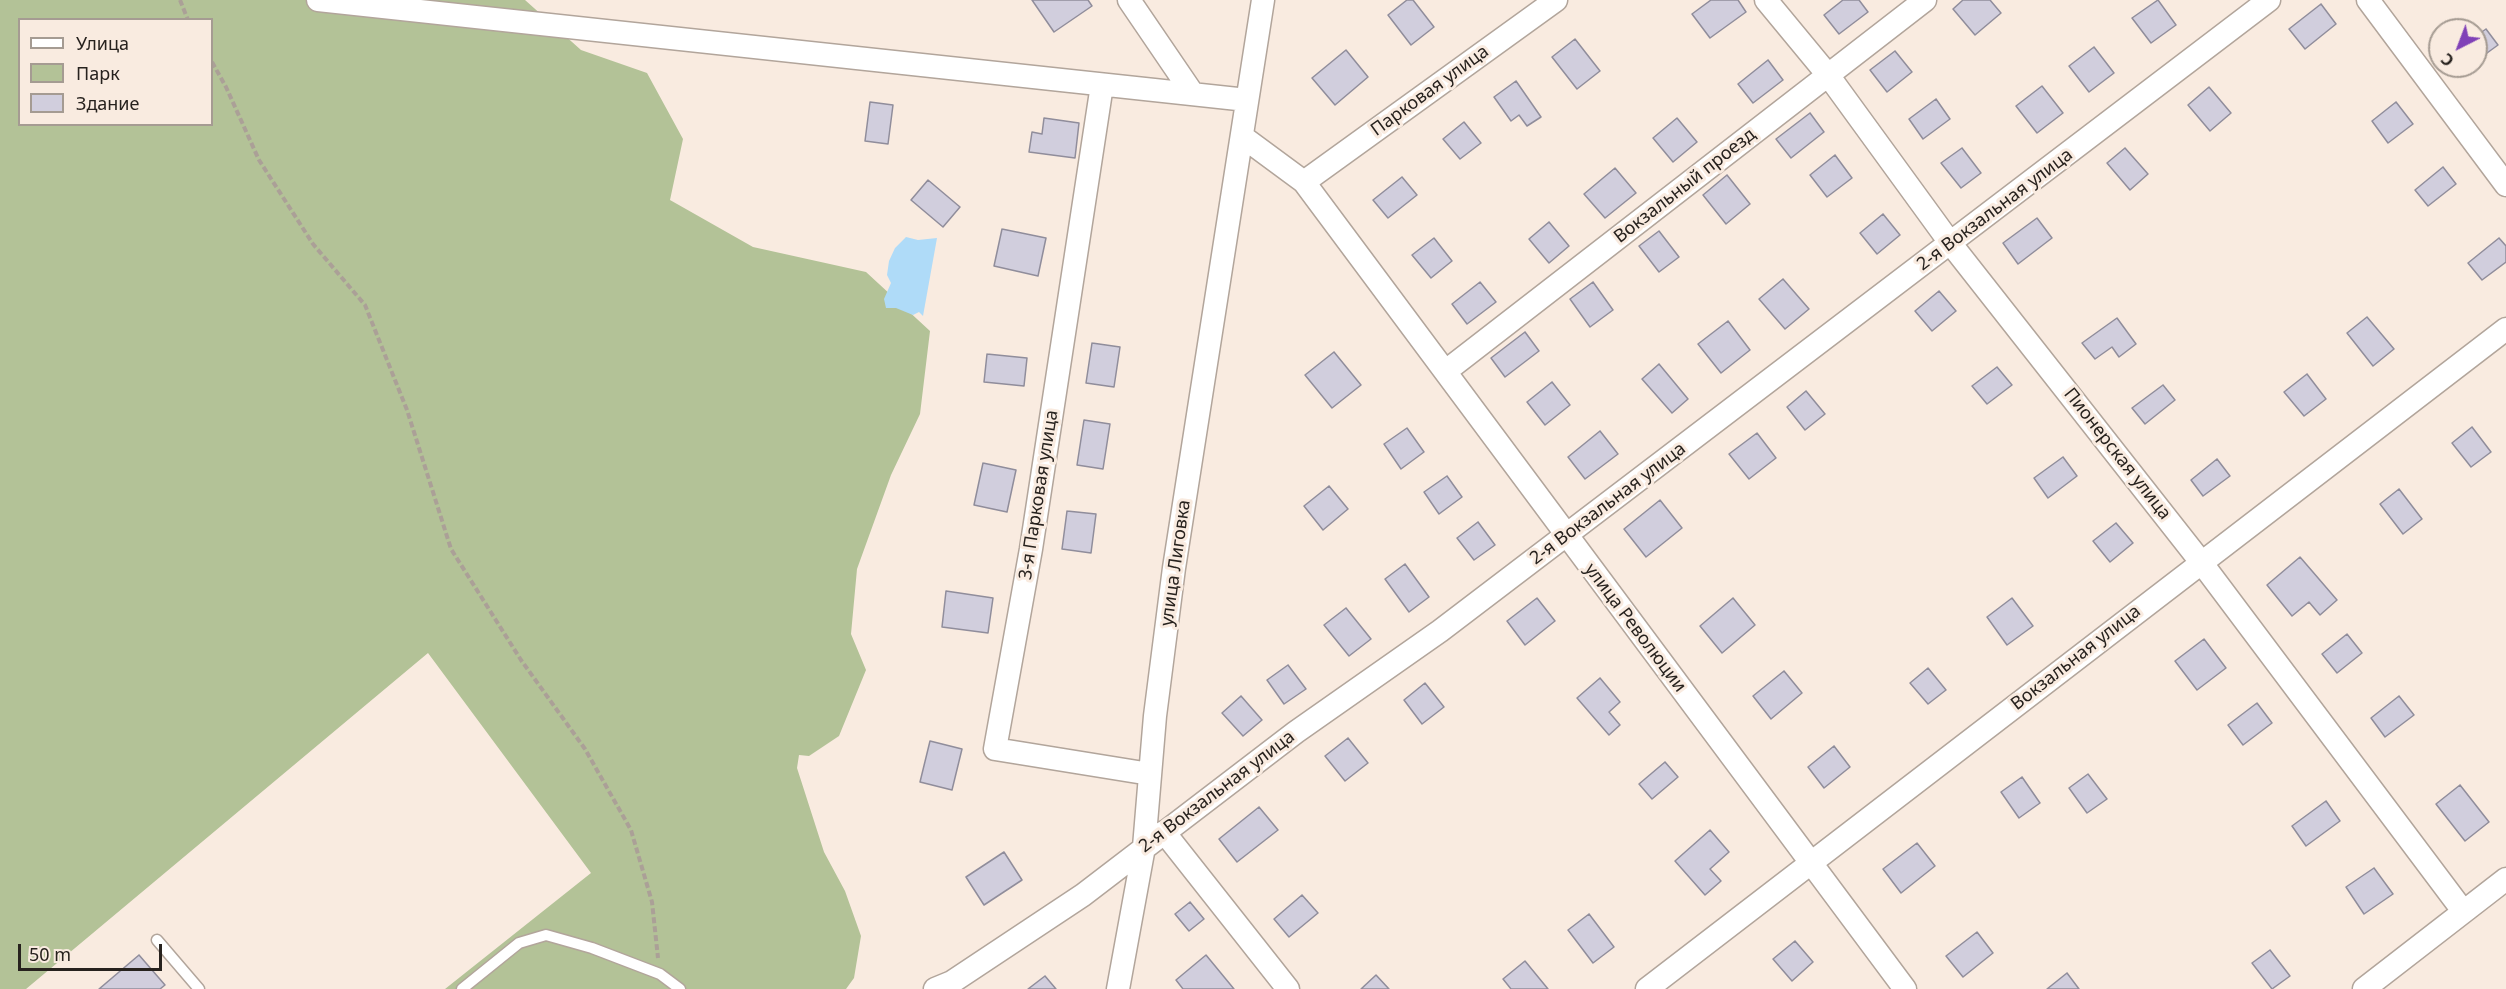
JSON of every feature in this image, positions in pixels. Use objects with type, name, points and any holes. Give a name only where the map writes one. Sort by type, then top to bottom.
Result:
[{"type":"street","points":[[318,0],[1247,100]]},
{"type":"street","points":[[1129,0],[1193,94]]},
{"type":"street","name":"улица Лиговка","points":[[1118,989],[1144,847],[1150,774],[1174,568],[1263,0]]},
{"type":"street","name":"Парковая улица","points":[[1304,182],[1556,0]]},
{"type":"street","name":"Пионерская улица","points":[[1766,0],[1828,75],[1951,244],[2201,562],[2463,911]]},
{"type":"street","name":"Вокзальный проезд","points":[[1446,371],[1925,0]]},
{"type":"street","name":"2-я Вокзальная улица","points":[[935,989],[952,982],[1083,895],[1296,732],[1440,632],[2269,0]]},
{"type":"street","points":[[2368,0],[2506,185]]},
{"type":"street","name":"3-я Парковая улица","points":[[1102,85],[1031,549],[995,749],[1150,774]]},
{"type":"street","name":"улица Революции","points":[[1243,137],[1304,182],[1905,989]]},
{"type":"street","name":"Вокзальная улица","points":[[1647,989],[2506,329]]},
{"type":"street","points":[[1164,832],[1288,989]]},
{"type":"street","points":[[2364,989],[2506,879]]},
{"type":"lane","points":[[462,989],[519,943],[546,935],[592,948],[660,974],[680,989]]},
{"type":"lane","points":[[157,940],[199,989]]},
{"type":"path","points":[[180,0],[187,18]]},
{"type":"path","points":[[213,64],[226,87],[258,160],[313,244],[365,305],[407,410],[451,549],[521,660],[585,749],[631,830],[652,902],[660,974]]},
{"type":"green space","points":[[0,0],[525,0],[581,50],[647,73],[683,139],[670,200],[753,247],[866,272],[930,331],[920,414],[891,475],[857,569],[851,634],[866,670],[839,736],[809,756],[799,755],[797,768],[824,852],[845,891],[861,936],[854,978],[846,989],[445,989],[591,873],[428,653],[26,989],[0,989]]},
{"type":"water","points":[[906,237],[918,240],[937,238],[923,316],[919,312],[913,315],[896,308],[886,308],[884,299],[891,283],[887,275],[889,261],[895,248]]},
{"type":"building","points":[[1032,0],[1088,0],[1092,6],[1054,32]]},
{"type":"building","points":[[1407,0],[1413,0],[1434,27],[1411,45],[1388,15]]},
{"type":"building","points":[[1711,0],[1738,0],[1746,12],[1710,38],[1692,14]]},
{"type":"building","points":[[1843,0],[1859,0],[1868,12],[1839,34],[1824,15]]},
{"type":"building","points":[[1963,0],[1990,0],[2001,13],[1975,35],[1953,9]]},
{"type":"building","points":[[2158,0],[2176,25],[2151,43],[2132,18]]},
{"type":"building","points":[[2321,4],[2336,24],[2305,49],[2289,29]]},
{"type":"building","points":[[2488,32],[2498,45],[2488,52]]},
{"type":"building","points":[[1575,39],[1600,71],[1577,89],[1552,57]]},
{"type":"building","points":[[2094,47],[2114,73],[2089,92],[2069,66]]},
{"type":"building","points":[[1346,50],[1368,77],[1335,105],[1312,78]]},
{"type":"building","points":[[1895,51],[1912,72],[1887,92],[1870,70]]},
{"type":"building","points":[[1768,60],[1783,80],[1753,103],[1738,84]]},
{"type":"building","points":[[1516,81],[1541,117],[1527,126],[1519,115],[1511,121],[1494,97]]},
{"type":"building","points":[[2042,86],[2063,113],[2037,133],[2016,106]]},
{"type":"building","points":[[2209,87],[2231,113],[2210,131],[2188,105]]},
{"type":"building","points":[[1936,99],[1950,119],[1923,139],[1909,119]]},
{"type":"building","points":[[870,102],[893,105],[888,144],[865,141]]},
{"type":"building","points":[[2396,102],[2413,124],[2388,143],[2372,121]]},
{"type":"building","points":[[1810,113],[1824,132],[1791,158],[1776,139]]},
{"type":"building","points":[[1044,118],[1079,123],[1075,158],[1029,152],[1032,132],[1042,134]]},
{"type":"building","points":[[1677,118],[1697,142],[1673,162],[1653,138]]},
{"type":"building","points":[[1464,122],[1481,143],[1460,159],[1443,139]]},
{"type":"building","points":[[1962,148],[1981,173],[1961,188],[1941,163]]},
{"type":"building","points":[[2125,148],[2148,174],[2130,190],[2107,163]]},
{"type":"building","points":[[1835,155],[1852,178],[1827,197],[1810,175]]},
{"type":"building","points":[[2443,167],[2456,184],[2428,206],[2415,190]]},
{"type":"building","points":[[1615,168],[1636,193],[1605,218],[1584,194]]},
{"type":"building","points":[[1727,175],[1750,204],[1726,224],[1703,195]]},
{"type":"building","points":[[1402,177],[1417,195],[1388,218],[1373,200]]},
{"type":"building","points":[[928,180],[960,207],[943,227],[911,200]]},
{"type":"building","points":[[1883,214],[1900,235],[1877,254],[1860,233]]},
{"type":"building","points":[[2037,218],[2052,238],[2018,264],[2003,243]]},
{"type":"building","points":[[1549,222],[1569,246],[1549,263],[1529,239]]},
{"type":"building","points":[[1002,229],[1046,238],[1038,276],[994,266]]},
{"type":"building","points":[[1659,231],[1679,257],[1659,272],[1639,246]]},
{"type":"building","points":[[1434,238],[1452,261],[1431,278],[1412,255]]},
{"type":"building","points":[[2499,238],[2506,246],[2506,262],[2482,280],[2468,263]]},
{"type":"building","points":[[1783,279],[1809,309],[1785,329],[1759,299]]},
{"type":"building","points":[[1480,282],[1496,302],[1467,324],[1452,304]]},
{"type":"building","points":[[1593,282],[1613,310],[1590,327],[1570,299]]},
{"type":"building","points":[[1939,291],[1956,311],[1932,331],[1915,311]]},
{"type":"building","points":[[2367,317],[2394,349],[2373,366],[2347,333]]},
{"type":"building","points":[[2117,318],[2136,344],[2119,357],[2112,347],[2095,359],[2082,343]]},
{"type":"building","points":[[1728,321],[1750,350],[1721,373],[1698,344]]},
{"type":"building","points":[[1525,332],[1539,351],[1505,377],[1491,358]]},
{"type":"building","points":[[1092,343],[1120,347],[1114,387],[1086,383]]},
{"type":"building","points":[[1334,352],[1361,385],[1332,408],[1305,375]]},
{"type":"building","points":[[987,354],[1027,358],[1024,386],[984,382]]},
{"type":"building","points":[[1659,364],[1688,399],[1672,413],[1642,379]]},
{"type":"building","points":[[1997,367],[2012,385],[1987,404],[1972,386]]},
{"type":"building","points":[[2307,374],[2326,399],[2304,416],[2284,392]]},
{"type":"building","points":[[1552,382],[1570,405],[1545,425],[1527,402]]},
{"type":"building","points":[[2163,385],[2175,400],[2145,424],[2132,408]]},
{"type":"building","points":[[1806,391],[1825,414],[1805,430],[1787,407]]},
{"type":"building","points":[[1084,420],[1110,424],[1103,469],[1077,465]]},
{"type":"building","points":[[2472,427],[2491,452],[2471,467],[2452,443]]},
{"type":"building","points":[[1407,428],[1424,452],[1401,469],[1384,444]]},
{"type":"building","points":[[1600,431],[1618,454],[1585,479],[1568,457]]},
{"type":"building","points":[[1757,433],[1776,458],[1749,479],[1729,454]]},
{"type":"building","points":[[2063,457],[2077,476],[2048,498],[2034,478]]},
{"type":"building","points":[[2217,459],[2230,476],[2203,496],[2191,480]]},
{"type":"building","points":[[983,463],[1016,470],[1007,512],[974,505]]},
{"type":"building","points":[[1447,476],[1462,497],[1439,514],[1424,492]]},
{"type":"building","points":[[1329,486],[1348,509],[1323,530],[1304,506]]},
{"type":"building","points":[[2399,489],[2422,519],[2403,534],[2380,504]]},
{"type":"building","points":[[1660,500],[1682,528],[1646,557],[1624,529]]},
{"type":"building","points":[[1067,511],[1096,514],[1091,553],[1062,549]]},
{"type":"building","points":[[1478,522],[1495,545],[1474,560],[1457,538]]},
{"type":"building","points":[[2116,523],[2133,543],[2110,562],[2093,541]]},
{"type":"building","points":[[2300,557],[2337,600],[2320,615],[2309,602],[2292,616],[2267,585]]},
{"type":"building","points":[[1405,564],[1429,597],[1409,612],[1385,579]]},
{"type":"building","points":[[946,591],[993,598],[988,633],[942,627]]},
{"type":"building","points":[[1537,598],[1555,621],[1525,645],[1507,621]]},
{"type":"building","points":[[1733,598],[1755,625],[1722,653],[1700,626]]},
{"type":"building","points":[[2012,598],[2033,626],[2007,645],[1987,617]]},
{"type":"building","points":[[1346,608],[1371,639],[1349,656],[1324,625]]},
{"type":"building","points":[[2347,634],[2362,653],[2337,673],[2322,654]]},
{"type":"building","points":[[2204,639],[2226,668],[2197,690],[2175,661]]},
{"type":"building","points":[[1288,665],[1306,689],[1284,704],[1267,680]]},
{"type":"building","points":[[1928,668],[1946,690],[1928,704],[1910,683]]},
{"type":"building","points":[[1784,671],[1802,693],[1771,719],[1753,696]]},
{"type":"building","points":[[1600,678],[1620,702],[1609,712],[1620,725],[1609,735],[1577,698]]},
{"type":"building","points":[[1425,683],[1444,707],[1422,724],[1404,700]]},
{"type":"building","points":[[1241,696],[1262,720],[1243,736],[1222,713]]},
{"type":"building","points":[[2399,696],[2414,715],[2385,737],[2371,718]]},
{"type":"building","points":[[2257,703],[2272,723],[2243,745],[2228,725]]},
{"type":"building","points":[[1348,738],[1368,763],[1345,781],[1325,756]]},
{"type":"building","points":[[930,741],[962,749],[952,790],[920,782]]},
{"type":"building","points":[[1834,746],[1850,767],[1824,788],[1808,767]]},
{"type":"building","points":[[1665,762],[1678,777],[1652,799],[1639,784]]},
{"type":"building","points":[[2088,774],[2107,799],[2087,813],[2069,788]]},
{"type":"building","points":[[2022,777],[2040,803],[2019,818],[2001,792]]},
{"type":"building","points":[[2460,785],[2489,822],[2465,841],[2436,804]]},
{"type":"building","points":[[2326,801],[2340,821],[2306,846],[2292,826]]},
{"type":"building","points":[[1259,807],[1278,830],[1237,862],[1219,839]]},
{"type":"building","points":[[1710,830],[1729,852],[1710,869],[1721,881],[1705,895],[1675,861]]},
{"type":"building","points":[[1917,843],[1935,866],[1901,893],[1883,869]]},
{"type":"building","points":[[1004,852],[1022,880],[984,905],[966,877]]},
{"type":"building","points":[[2374,868],[2393,894],[2364,914],[2346,887]]},
{"type":"building","points":[[1302,895],[1318,913],[1289,937],[1274,919]]},
{"type":"building","points":[[1190,902],[1204,919],[1189,931],[1175,914]]},
{"type":"building","points":[[1589,914],[1614,947],[1593,963],[1568,930]]},
{"type":"building","points":[[1977,932],[1993,953],[1963,977],[1946,956]]},
{"type":"building","points":[[1795,941],[1813,962],[1792,981],[1773,959]]},
{"type":"building","points":[[2270,950],[2290,976],[2272,989],[2252,963]]},
{"type":"building","points":[[139,955],[165,985],[160,989],[99,989]]},
{"type":"building","points":[[1206,955],[1234,989],[1183,989],[1176,980]]},
{"type":"building","points":[[1525,961],[1548,989],[1511,989],[1503,979]]},
{"type":"building","points":[[2067,973],[2079,989],[2047,989]]},
{"type":"building","points":[[1376,975],[1389,989],[1361,989]]},
{"type":"building","points":[[1045,976],[1056,989],[1028,989]]}]
